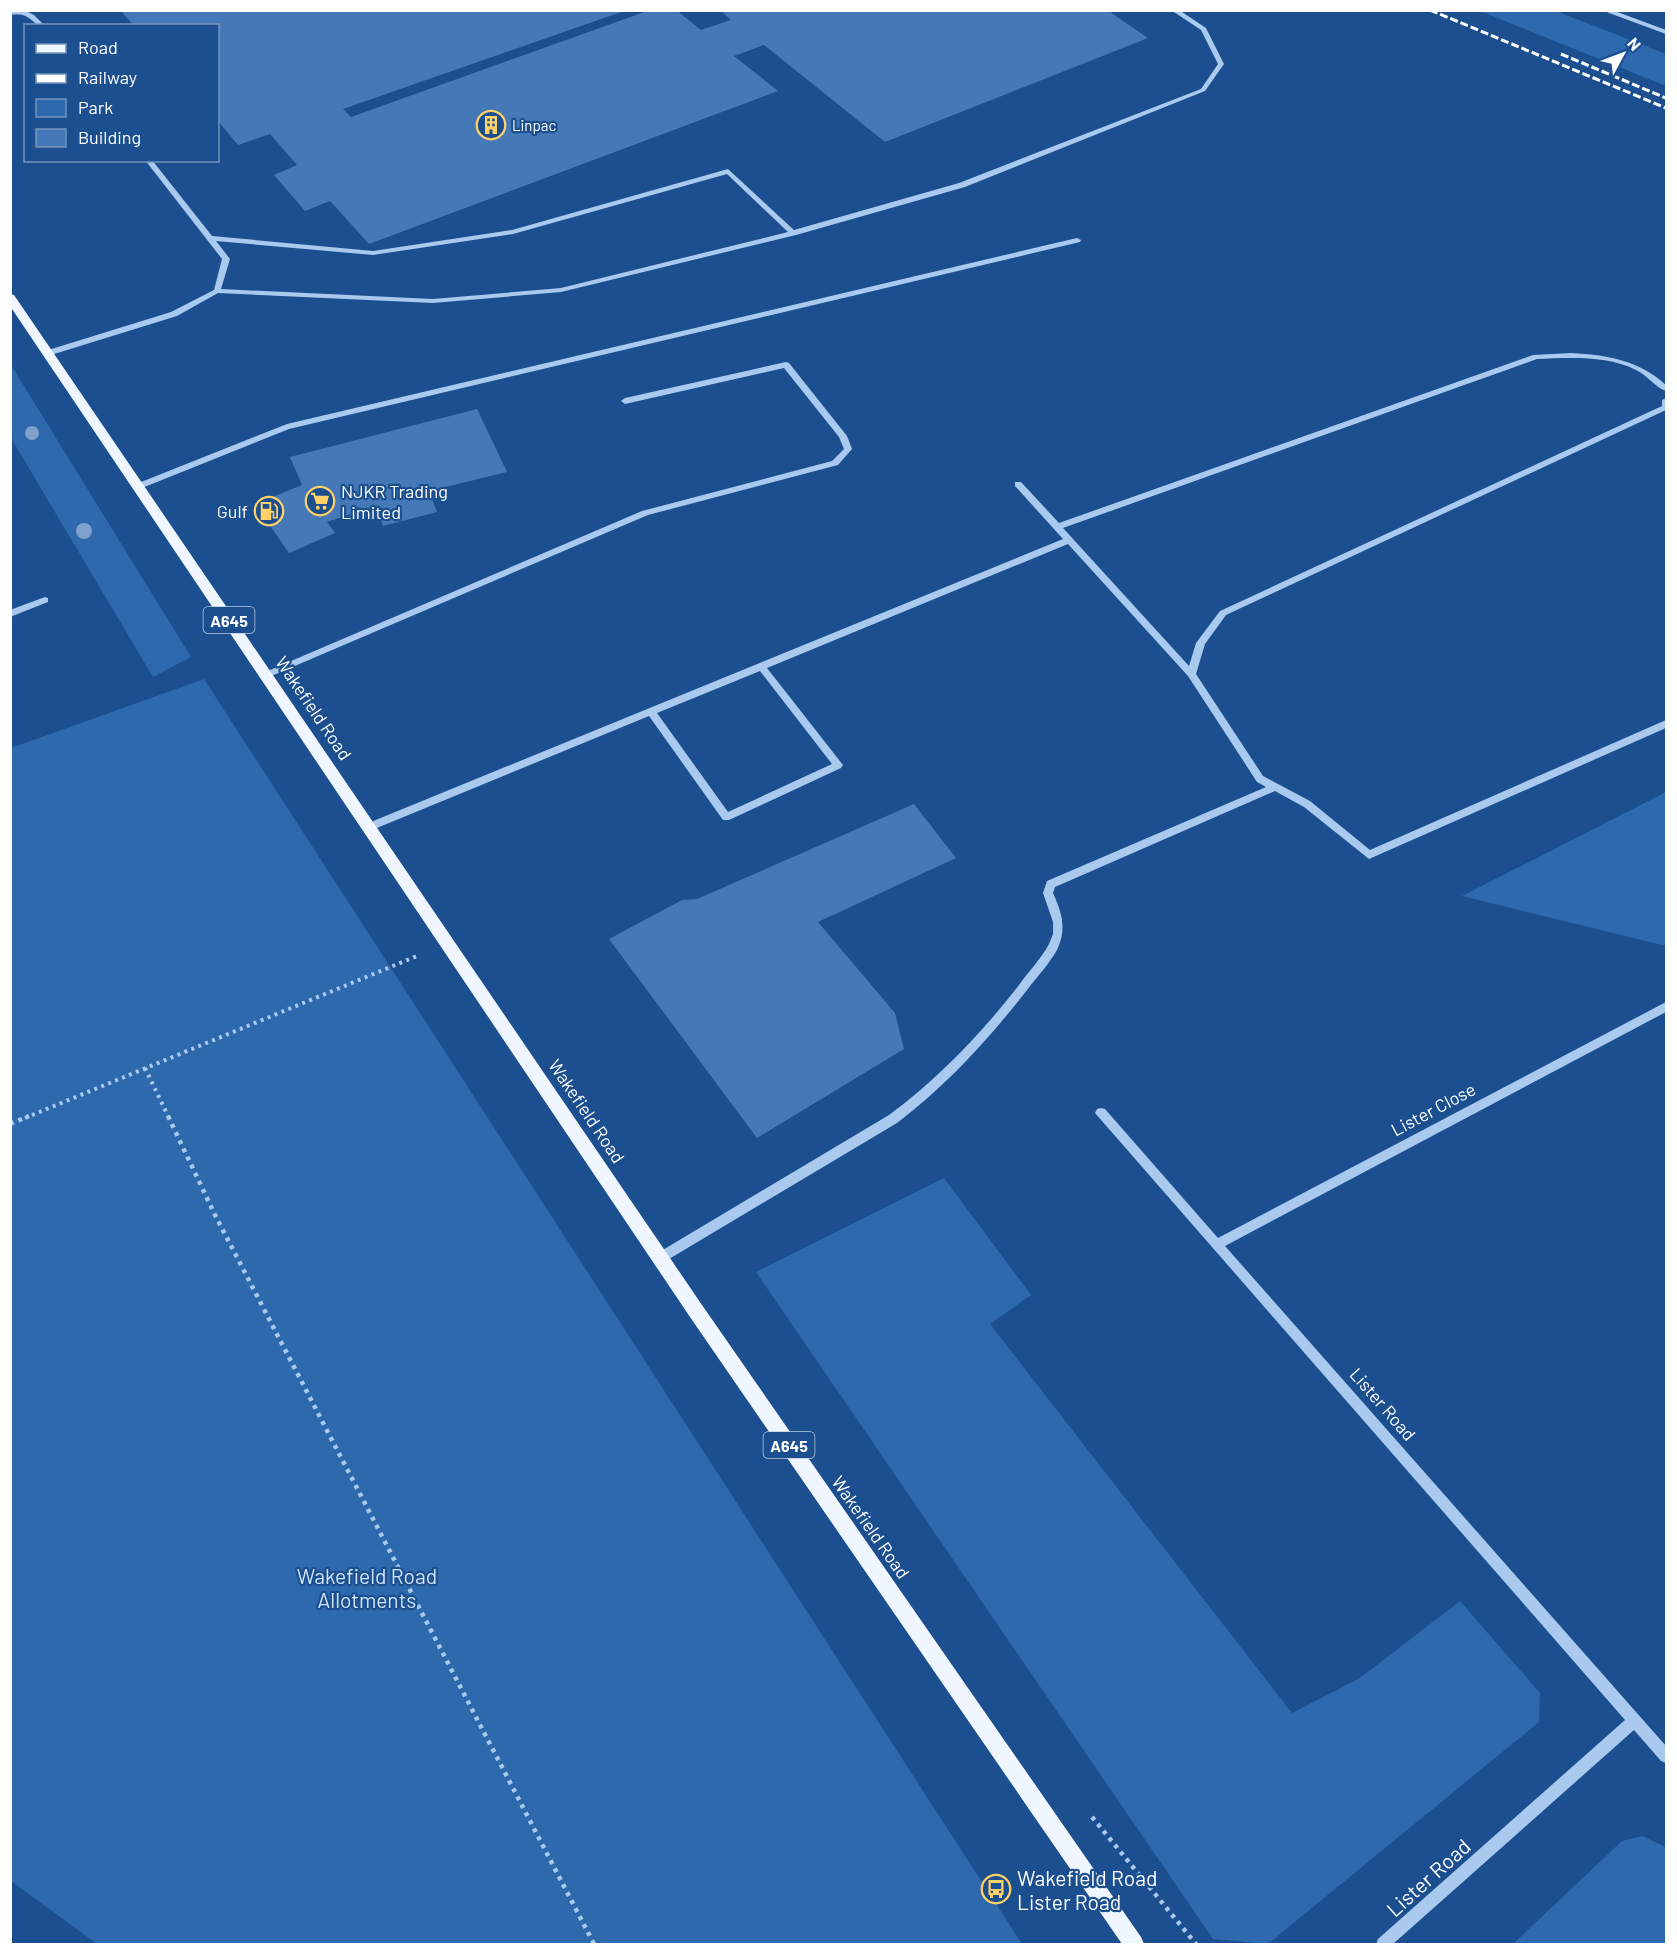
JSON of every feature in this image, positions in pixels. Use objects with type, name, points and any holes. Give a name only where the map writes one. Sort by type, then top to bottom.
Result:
[{"type":"main road","name":"Wakefield Road","points":[[10,297],[660,1258],[1134,1944]]},
{"type":"street","points":[[10,13],[16,10],[25,12],[40,24]]},
{"type":"street","points":[[48,354],[174,314],[217,291],[433,301],[561,290],[793,233],[962,185],[1203,90],[1221,64],[1204,29],[1174,10]]},
{"type":"street","points":[[1605,10],[1666,33]]},
{"type":"street","points":[[150,162],[226,259],[217,291]]},
{"type":"street","points":[[209,238],[373,253],[513,232],[728,171],[793,233]]},
{"type":"street","points":[[139,486],[287,427],[1077,240]]},
{"type":"street","points":[[1058,527],[1536,357],[1580,355],[1625,362],[1655,376],[1666,389]]},
{"type":"street","points":[[267,675],[645,513],[835,463],[848,449],[843,436],[786,365],[625,401]]},
{"type":"street","points":[[1191,674],[1201,643],[1223,613],[1666,406],[1666,400]]},
{"type":"street","points":[[1018,484],[1191,674],[1260,779],[1307,804],[1369,855],[1666,724]]},
{"type":"street","points":[[369,827],[1071,540]]},
{"type":"street","points":[[10,614],[45,600]]},
{"type":"street","points":[[651,711],[726,817],[838,765],[761,666]]},
{"type":"street","points":[[660,1258],[893,1119],[928,1092],[1005,1011],[1045,959],[1056,940],[1059,921],[1048,893],[1051,884],[1275,787]]},
{"type":"street","name":"Lister Close","points":[[1217,1244],[1666,1007]]},
{"type":"street","name":"Lister Road","points":[[1101,1113],[1666,1756]]},
{"type":"street","name":"Lister Road","points":[[1383,1944],[1635,1720]]},
{"type":"path","points":[[10,1124],[448,943]]},
{"type":"path","points":[[145,1068],[214,1215],[594,1944]]},
{"type":"green space","points":[[1480,11],[1556,11],[1666,54],[1666,86]]},
{"type":"green space","points":[[10,365],[191,657],[153,677],[11,438]]},
{"type":"green space","name":"Wakefield Road Allotments","points":[[204,679],[1022,1944],[97,1944],[11,1881],[11,748]]},
{"type":"green space","points":[[1666,792],[1666,946],[1462,896]]},
{"type":"green space","points":[[944,1178],[1031,1295],[990,1324],[1292,1713],[1360,1678],[1460,1601],[1540,1693],[1539,1722],[1268,1944],[1213,1939],[756,1272]]},
{"type":"green space","points":[[1642,1836],[1666,1847],[1666,1944],[1513,1944],[1622,1841]]},
{"type":"building","points":[[120,10],[627,10],[343,109],[351,117],[650,10],[676,10],[701,30],[731,20],[720,10],[1107,10],[1148,38],[885,142],[764,45],[734,56],[778,91],[369,244],[330,201],[305,211],[274,175],[297,165],[270,134],[238,145],[219,122],[219,24],[132,24]]},
{"type":"building","points":[[477,409],[507,472],[429,491],[437,512],[383,526],[376,506],[327,522],[335,533],[289,553],[255,504],[302,485],[290,457]]},
{"type":"building","points":[[914,804],[956,858],[818,922],[895,1013],[904,1049],[757,1138],[609,939],[682,900],[697,899]]},
{"type":"railway","points":[[1430,10],[1666,108]]},
{"type":"railway","points":[[1561,54],[1666,98]]},
{"type":"place","name":"Linpac","points":[[491,125]]},
{"type":"place","name":"NJKR Trading Limited","points":[[320,501]]},
{"type":"place","name":"Gulf","points":[[269,511]]},
{"type":"place","name":"Wakefield Road Lister Road","points":[[996,1889]]}]
